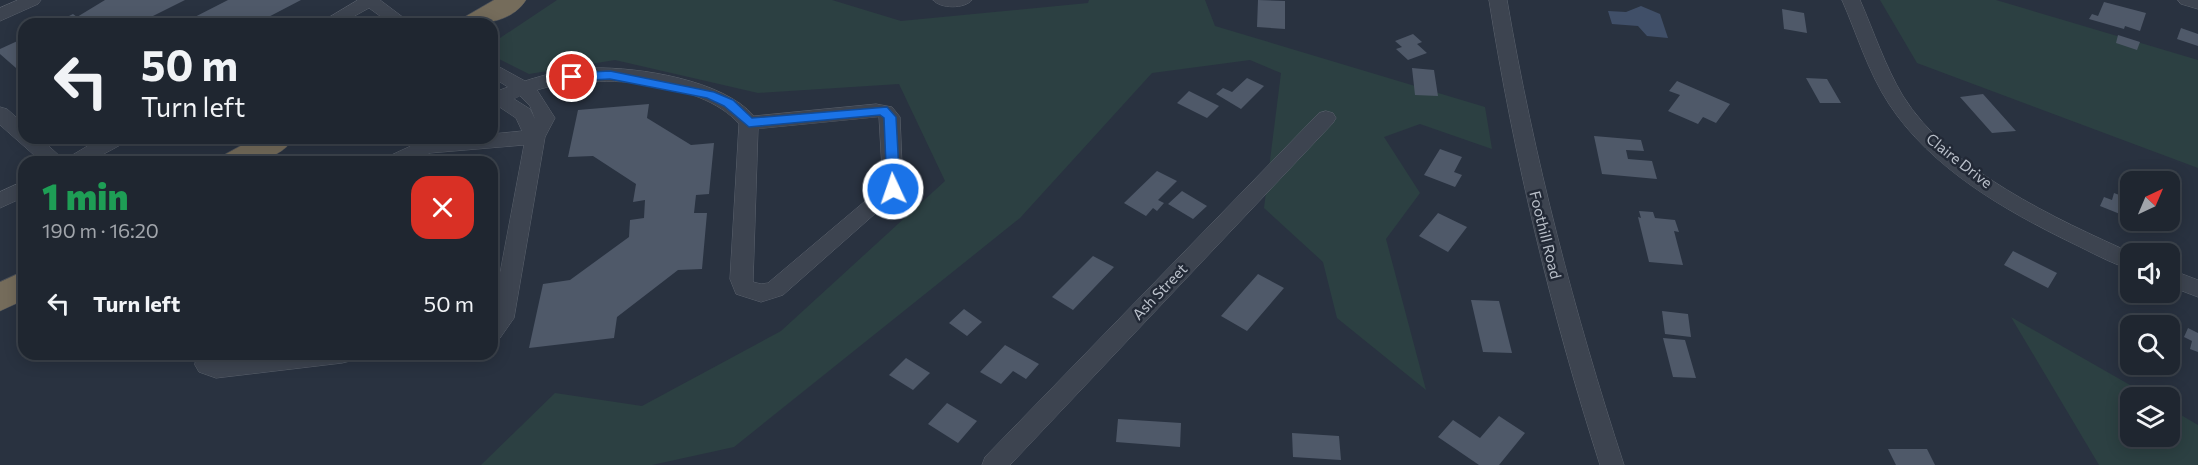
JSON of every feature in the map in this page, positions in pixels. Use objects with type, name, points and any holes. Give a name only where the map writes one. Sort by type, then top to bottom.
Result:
[{"type":"highway","points":[[482,18],[513,0]]},
{"type":"highway","points":[[246,156],[268,144]]},
{"type":"highway","points":[[0,298],[18,288]]},
{"type":"street","points":[[0,15],[32,0]]},
{"type":"street","points":[[337,18],[368,0],[394,18]]},
{"type":"street","points":[[942,0],[963,0]]},
{"type":"street","name":"Foothill Road","points":[[1498,0],[1521,132],[1564,312],[1612,465]]},
{"type":"street","name":"Claire Drive","points":[[1851,0],[1896,100],[1937,146],[2000,193],[2054,226],[2120,256]]},
{"type":"street","points":[[2187,0],[2198,4]]},
{"type":"street","points":[[498,73],[521,87],[541,106],[545,118],[536,137],[503,318],[498,325]]},
{"type":"street","points":[[498,95],[521,87],[572,77],[610,75],[710,95],[728,103],[749,123],[741,279],[744,288],[761,293],[775,289],[783,283],[893,189],[890,117],[885,111],[876,110],[749,123]]},
{"type":"street","points":[[498,98],[523,114],[536,137]]},
{"type":"street","points":[[0,114],[18,130]]},
{"type":"street","name":"Ash Street","points":[[994,465],[1326,118]]},
{"type":"street","points":[[498,140],[536,137]]},
{"type":"street","points":[[34,144],[47,156]]},
{"type":"street","points":[[84,156],[106,144]]},
{"type":"street","points":[[406,156],[426,146],[450,144]]},
{"type":"street","points":[[0,201],[18,191]]},
{"type":"street","points":[[2180,282],[2198,289]]},
{"type":"street","points":[[207,360],[207,365],[216,369],[292,360]]},
{"type":"green space","points":[[557,0],[832,0],[901,21],[1088,3],[1089,0],[1205,0],[1215,26],[1485,107],[1492,149],[1420,124],[1384,137],[1420,193],[1386,239],[1426,390],[1337,318],[1323,262],[1264,208],[1281,73],[1250,60],[1152,73],[1020,218],[734,447],[652,465],[481,465],[555,393],[642,406],[781,331],[945,181],[899,84],[758,93],[615,60],[529,74],[498,58],[498,39]]},
{"type":"green space","points":[[1880,0],[1996,0],[2198,60],[2198,168],[1917,63]]},
{"type":"green space","points":[[2011,317],[2134,387],[2120,387],[2120,447],[2180,447],[2180,414],[2198,425],[2198,465],[2099,465]]},
{"type":"water","points":[[1641,6],[1660,14],[1668,38],[1647,36],[1638,26],[1612,24],[1608,11],[1626,12]]},
{"type":"building","points":[[105,0],[185,0],[149,18],[65,18],[73,14],[77,17]]},
{"type":"building","points":[[228,0],[301,0],[266,18],[193,18]]},
{"type":"building","points":[[1258,0],[1285,1],[1285,29],[1257,27]]},
{"type":"building","points":[[2104,2],[2146,13],[2140,31],[2089,19],[2092,14],[2098,16]]},
{"type":"building","points":[[1782,9],[1804,13],[1807,33],[1784,29]]},
{"type":"building","points":[[2181,28],[2198,34],[2198,46],[2177,39]]},
{"type":"building","points":[[1413,34],[1422,42],[1417,44],[1427,53],[1408,60],[1396,49],[1402,47],[1395,41]]},
{"type":"building","points":[[2118,35],[2140,42],[2137,50],[2116,43]]},
{"type":"building","points":[[18,41],[18,70],[0,54],[0,49]]},
{"type":"building","points":[[1412,68],[1434,70],[1438,96],[1415,95]]},
{"type":"building","points":[[1247,78],[1264,86],[1241,109],[1216,94],[1223,88],[1232,92]]},
{"type":"building","points":[[1806,78],[1827,79],[1841,103],[1820,103]]},
{"type":"building","points":[[1677,81],[1730,104],[1716,123],[1703,117],[1698,124],[1668,111],[1680,95],[1669,91]]},
{"type":"building","points":[[1189,91],[1219,106],[1207,118],[1177,103]]},
{"type":"building","points":[[1983,94],[2016,131],[1992,133],[1960,97]]},
{"type":"building","points":[[649,104],[647,118],[691,145],[714,143],[709,194],[696,195],[694,213],[707,213],[702,269],[678,270],[617,317],[614,338],[529,348],[543,284],[570,280],[629,237],[630,220],[644,218],[645,200],[633,202],[636,184],[593,156],[568,157],[578,110]]},
{"type":"building","points":[[1594,136],[1641,140],[1644,151],[1626,150],[1628,159],[1652,161],[1657,179],[1602,174]]},
{"type":"building","points":[[1440,149],[1462,157],[1454,172],[1462,175],[1455,187],[1424,175]]},
{"type":"building","points":[[1157,171],[1177,181],[1158,200],[1164,203],[1157,211],[1153,208],[1146,216],[1124,203]]},
{"type":"building","points":[[1182,191],[1207,206],[1193,219],[1168,204]]},
{"type":"building","points":[[2114,193],[2120,195],[2120,214],[2100,206],[2104,197],[2112,200]]},
{"type":"building","points":[[1639,211],[1653,212],[1655,218],[1675,220],[1679,232],[1674,231],[1683,265],[1649,262],[1638,217],[1641,218]]},
{"type":"building","points":[[1438,213],[1467,227],[1448,252],[1419,236]]},
{"type":"building","points":[[2013,251],[2057,273],[2048,288],[2004,265]]},
{"type":"building","points":[[1093,256],[1114,267],[1073,310],[1052,297]]},
{"type":"building","points":[[1258,274],[1284,288],[1247,331],[1221,316]]},
{"type":"building","points":[[1471,300],[1499,301],[1512,353],[1483,352]]},
{"type":"building","points":[[964,309],[982,322],[967,336],[949,323]]},
{"type":"building","points":[[1662,311],[1688,314],[1691,337],[1665,334]]},
{"type":"building","points":[[2188,328],[2198,333],[2198,352],[2190,349],[2192,341],[2184,337]]},
{"type":"building","points":[[1663,338],[1685,340],[1696,378],[1673,377]]},
{"type":"building","points":[[1005,345],[1039,364],[1026,379],[1013,371],[1001,384],[980,372]]},
{"type":"building","points":[[906,358],[930,373],[913,390],[889,375]]},
{"type":"building","points":[[947,403],[977,421],[958,443],[928,424]]},
{"type":"building","points":[[1499,416],[1525,433],[1499,465],[1479,465],[1438,437],[1453,420],[1480,438]]},
{"type":"building","points":[[1118,419],[1181,423],[1180,447],[1116,442]]},
{"type":"building","points":[[1292,433],[1339,436],[1341,460],[1293,457]]},
{"type":"building","points":[[1888,449],[1927,449],[1935,465],[1896,465]]},
{"type":"route","points":[[572,77],[591,74],[610,75],[662,83],[710,95],[728,103],[749,123],[882,110],[890,117],[893,189]]}]
